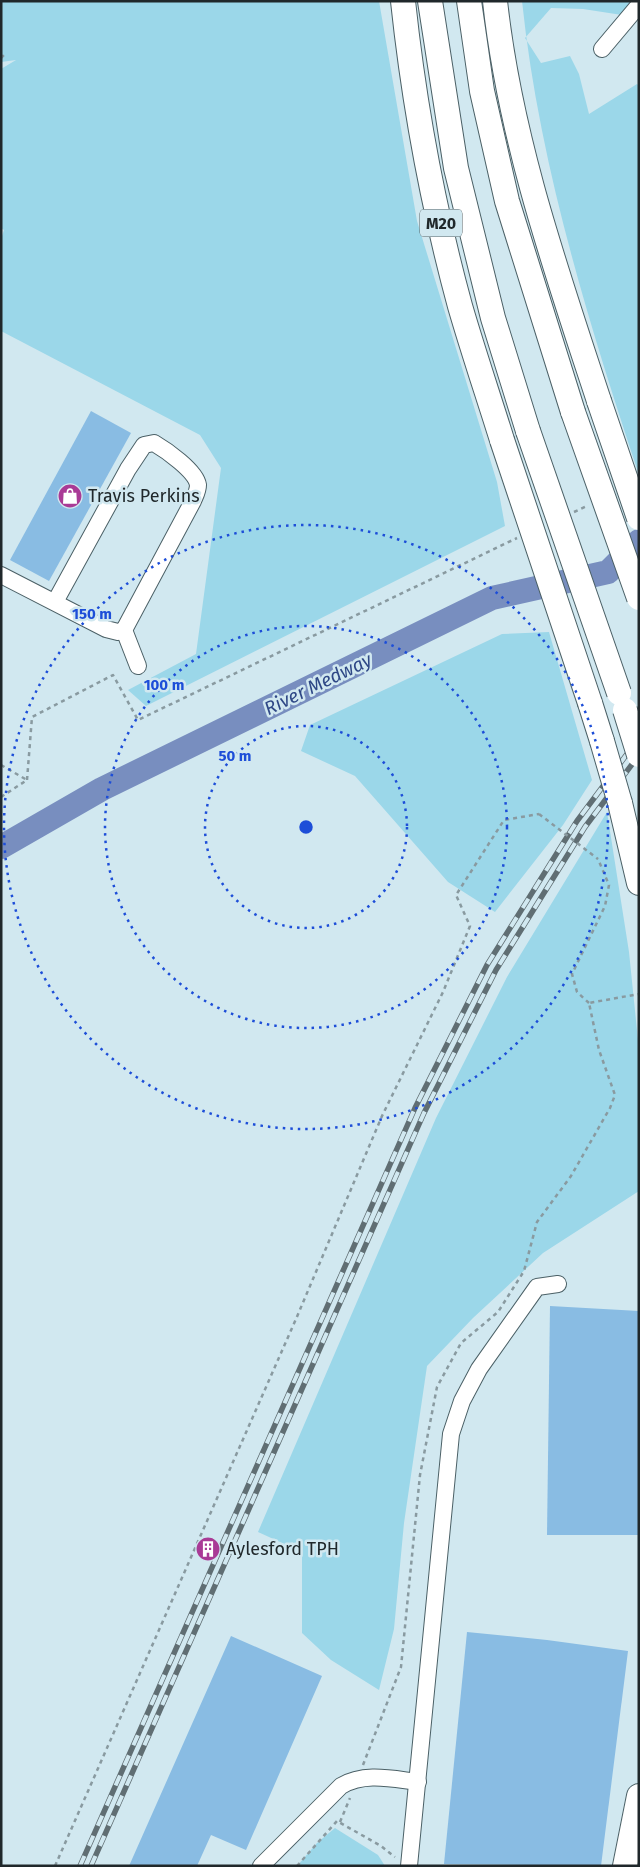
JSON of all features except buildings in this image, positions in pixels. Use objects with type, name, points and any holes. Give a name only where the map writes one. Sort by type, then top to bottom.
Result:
[{"type":"highway","name":"M20","points":[[403,1],[416,102],[460,307],[502,440],[602,740],[620,803],[639,883]]},
{"type":"highway","name":"M20","points":[[430,1],[456,168],[494,318],[528,431],[639,755]]},
{"type":"highway","points":[[469,1],[482,91],[507,201],[573,412],[639,598]]},
{"type":"highway","points":[[495,1],[501,54],[533,198],[639,518]]},
{"type":"highway","points":[[625,1866],[639,1796]]},
{"type":"lane","points":[[602,49],[639,5]]},
{"type":"lane","points":[[1,575],[106,629],[118,632],[124,630],[193,501],[198,488],[197,482],[183,465],[154,443],[144,446],[128,469],[55,602]]},
{"type":"lane","points":[[124,630],[138,666]]},
{"type":"lane","points":[[409,1866],[451,1434],[462,1401],[479,1369],[537,1287],[558,1284]]},
{"type":"lane","points":[[261,1866],[341,1786],[349,1781],[358,1778],[379,1778],[418,1782]]},
{"type":"path","points":[[27,780],[32,717],[113,675],[138,720],[510,541]]},
{"type":"path","points":[[1,766],[27,780]]},
{"type":"path","points":[[1,797],[27,780]]},
{"type":"path","points":[[55,1866],[296,1319],[382,1116],[444,992],[470,926],[456,895],[504,820],[539,814],[598,859],[609,885],[604,906],[572,974],[577,992],[589,1003]]},
{"type":"path","points":[[614,998],[639,994]]},
{"type":"path","points":[[297,1866],[337,1821],[382,1846],[395,1857],[398,1866]]},
{"type":"shaded area","points":[[1,1],[379,1],[417,221],[497,482],[505,526],[146,706],[128,690],[196,654],[221,468],[200,435],[1,331],[1,239],[4,230],[1,228],[1,69],[16,60],[1,62]]},
{"type":"shaded area","points":[[522,1],[633,1],[622,15],[583,9],[551,8],[527,36]]},
{"type":"shaded area","points":[[527,41],[541,63],[570,56],[579,74],[589,114],[637,84],[639,86],[639,475],[584,300],[568,241],[540,122]]},
{"type":"shaded area","points":[[549,632],[592,780],[563,825],[495,912],[448,882],[355,776],[301,751],[310,725],[502,634]]},
{"type":"shaded area","points":[[607,812],[629,952],[639,1050],[639,1191],[543,1253],[473,1318],[427,1366],[404,1523],[394,1629],[379,1690],[331,1660],[302,1633],[302,1552],[258,1532],[436,1118],[507,977]]},
{"type":"shaded area","points":[[335,1828],[378,1855],[385,1866],[297,1866],[317,1843]]},
{"type":"waterway","name":"River Medway","points":[[1,847],[102,789],[492,598],[608,572],[639,541]]},
{"type":"railway","points":[[80,1866],[415,1108],[487,965],[577,821],[639,738]]},
{"type":"railway","points":[[91,1866],[424,1113],[496,970],[585,827],[639,755]]},
{"type":"place","name":"Travis Perkins","points":[[70,496]]},
{"type":"place","name":"Aylesford TPH","points":[[208,1549]]}]
